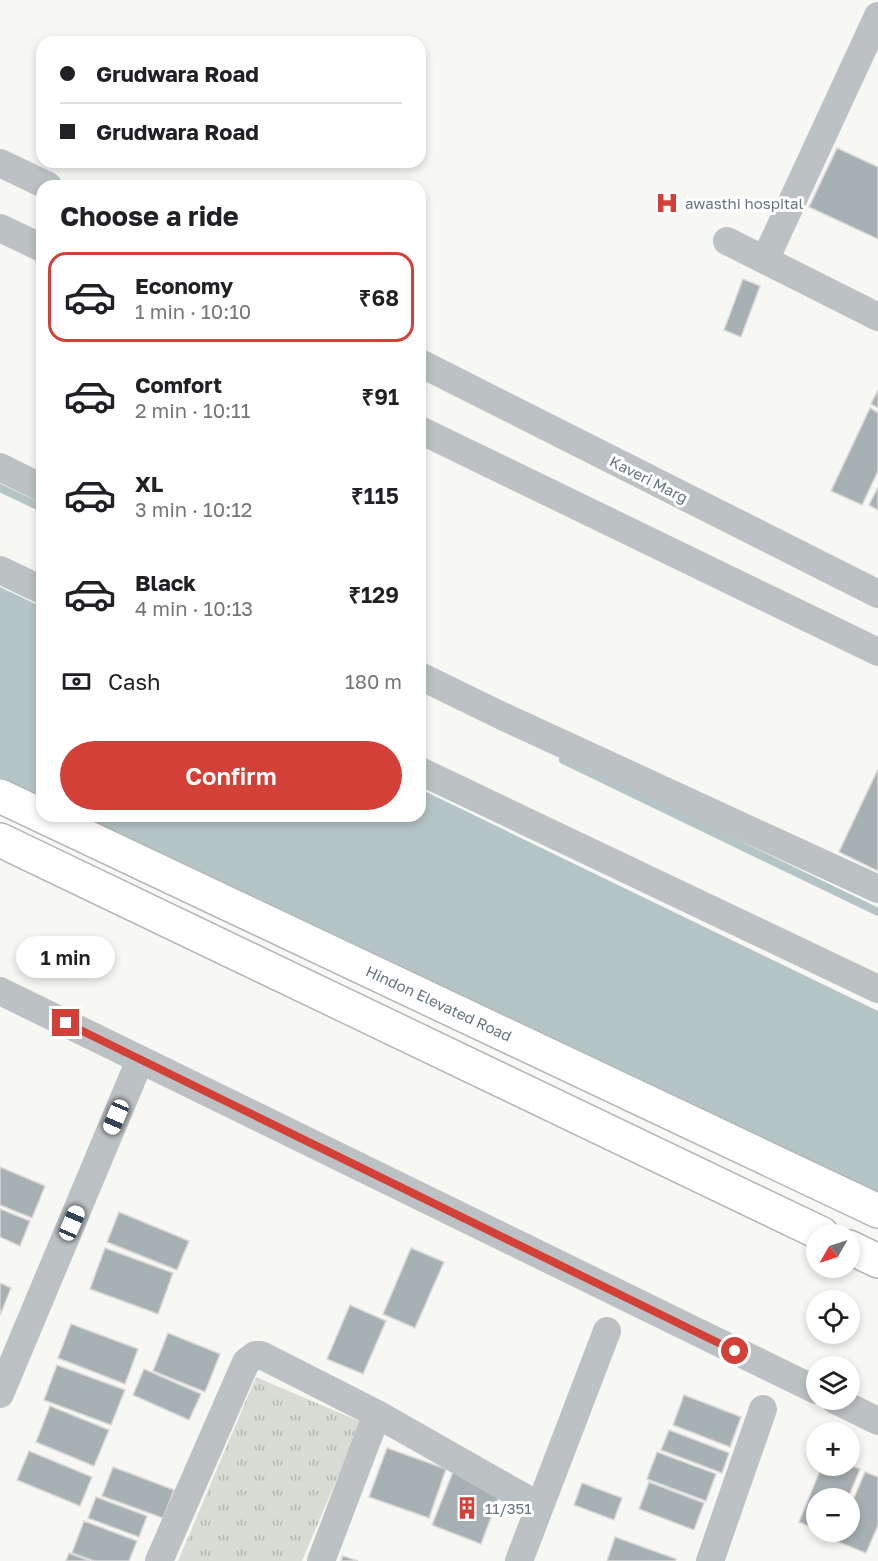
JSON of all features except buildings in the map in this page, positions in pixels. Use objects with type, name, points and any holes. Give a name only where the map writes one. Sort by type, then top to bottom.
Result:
[{"type":"highway","name":"Hindon Elevated Road","points":[[0,796],[36,813]]},
{"type":"highway","name":"Hindon Elevated Road","points":[[55,822],[878,1211]]},
{"type":"highway","points":[[0,840],[806,1226]]},
{"type":"highway","points":[[860,1252],[878,1261]]},
{"type":"street","points":[[765,260],[878,16]]},
{"type":"street","points":[[0,163],[36,180]]},
{"type":"street","points":[[0,228],[36,245]]},
{"type":"street","points":[[727,241],[878,317]]},
{"type":"street","name":"Kaveri Marg","points":[[426,366],[878,594]]},
{"type":"street","points":[[426,433],[878,652]]},
{"type":"street","points":[[0,467],[36,485]]},
{"type":"street","points":[[0,570],[36,587]]},
{"type":"street","points":[[426,679],[878,889]]},
{"type":"street","points":[[426,774],[878,989]]},
{"type":"street","points":[[0,991],[806,1385]]},
{"type":"street","points":[[0,1394],[140,1060]]},
{"type":"street","points":[[519,1561],[607,1331]]},
{"type":"street","points":[[159,1561],[250,1358],[261,1355],[377,1414],[539,1506]]},
{"type":"street","points":[[710,1561],[764,1409]]},
{"type":"street","points":[[855,1410],[878,1421]]},
{"type":"street","points":[[321,1561],[377,1414]]},
{"type":"green space","points":[[256,1377],[361,1422],[302,1561],[178,1561]]},
{"type":"shaded area","points":[[0,587],[36,604],[36,797],[0,780]]},
{"type":"shaded area","points":[[426,792],[878,1011],[878,1203],[88,822],[426,822]]},
{"type":"waterway","points":[[0,488],[36,505]]},
{"type":"waterway","points":[[563,760],[878,912]]},
{"type":"place","name":"awasthi hospital","points":[[667,203]]},
{"type":"place","name":"11/351","points":[[467,1508]]},
{"type":"route","points":[[66,1023],[735,1351]]}]
